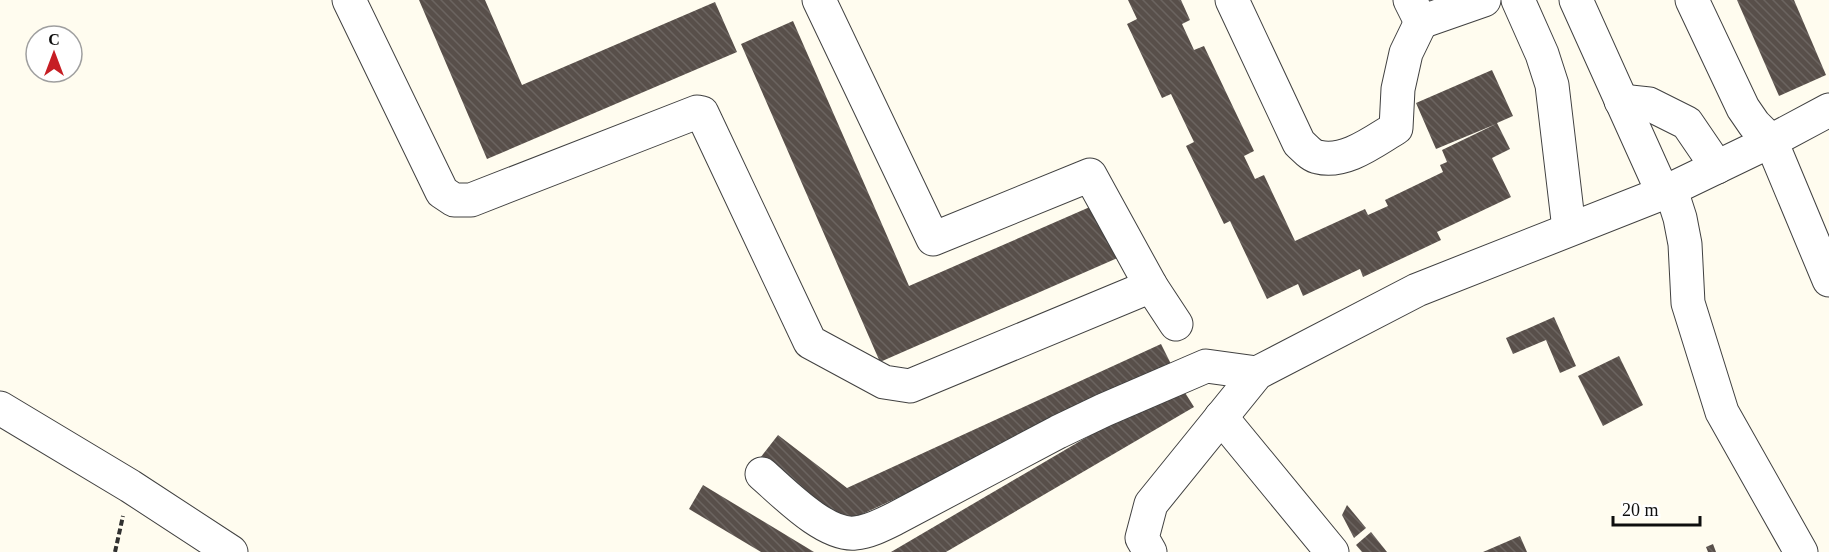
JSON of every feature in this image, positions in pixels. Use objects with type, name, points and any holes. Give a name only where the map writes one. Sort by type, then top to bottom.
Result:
[{"type":"street","points":[[349,0],[442,192],[454,200],[471,200],[697,112],[702,113],[810,342],[884,382],[910,386],[1151,286]]},
{"type":"street","points":[[819,0],[933,240],[1090,175],[1151,286],[1176,324]]},
{"type":"street","points":[[1232,0],[1299,143],[1315,157],[1334,159],[1352,153],[1396,128],[1398,88],[1416,11],[1484,0]]},
{"type":"street","points":[[1518,0],[1542,54],[1552,85],[1569,229]]},
{"type":"street","points":[[1576,0],[1621,101],[1680,218],[1685,244],[1688,303],[1722,412],[1801,552]]},
{"type":"street","points":[[1692,0],[1743,108],[1754,124],[1771,141],[1829,280]]},
{"type":"street","points":[[1621,101],[1649,104],[1687,123],[1717,167]]},
{"type":"street","points":[[1139,547],[1151,504],[1257,373],[1417,290],[1667,191],[1829,110]]},
{"type":"street","points":[[762,474],[820,523],[843,533],[855,533],[869,530],[894,519],[1058,432],[1206,366],[1257,373]]},
{"type":"street","points":[[0,408],[130,486],[231,552]]},
{"type":"street","points":[[1221,417],[1332,552]]},
{"type":"building","points":[[419,0],[485,0],[522,85],[715,2],[737,52],[487,159]]},
{"type":"building","points":[[1128,0],[1181,0],[1190,20],[1182,24],[1194,50],[1204,46],[1254,151],[1244,156],[1255,179],[1264,175],[1295,241],[1365,209],[1368,215],[1388,206],[1385,200],[1443,172],[1440,165],[1447,162],[1442,150],[1496,124],[1436,149],[1416,103],[1492,70],[1513,116],[1497,123],[1510,149],[1492,158],[1511,197],[1437,232],[1441,240],[1363,277],[1360,269],[1303,296],[1298,284],[1267,299],[1230,221],[1224,224],[1186,146],[1194,142],[1171,94],[1162,98],[1127,24],[1137,19]]},
{"type":"building","points":[[1737,0],[1794,0],[1826,75],[1779,96]]},
{"type":"building","points":[[793,21],[909,286],[1099,203],[1122,256],[880,362],[741,44]]},
{"type":"building","points":[[1554,317],[1576,366],[1560,373],[1546,340],[1513,354],[1506,338]]},
{"type":"building","points":[[1161,344],[1174,370],[843,523],[760,458],[778,435],[847,488]]},
{"type":"building","points":[[1619,356],[1643,405],[1603,426],[1578,376]]},
{"type":"building","points":[[1179,383],[1194,407],[946,552],[891,552]]},
{"type":"building","points":[[703,485],[814,552],[761,552],[689,509]]},
{"type":"building","points":[[1347,505],[1366,528],[1354,538],[1342,515]]},
{"type":"building","points":[[1371,532],[1387,552],[1362,552],[1356,545]]},
{"type":"building","points":[[1520,536],[1527,552],[1483,552]]},
{"type":"building","points":[[1713,544],[1716,552],[1708,552],[1706,547]]}]
